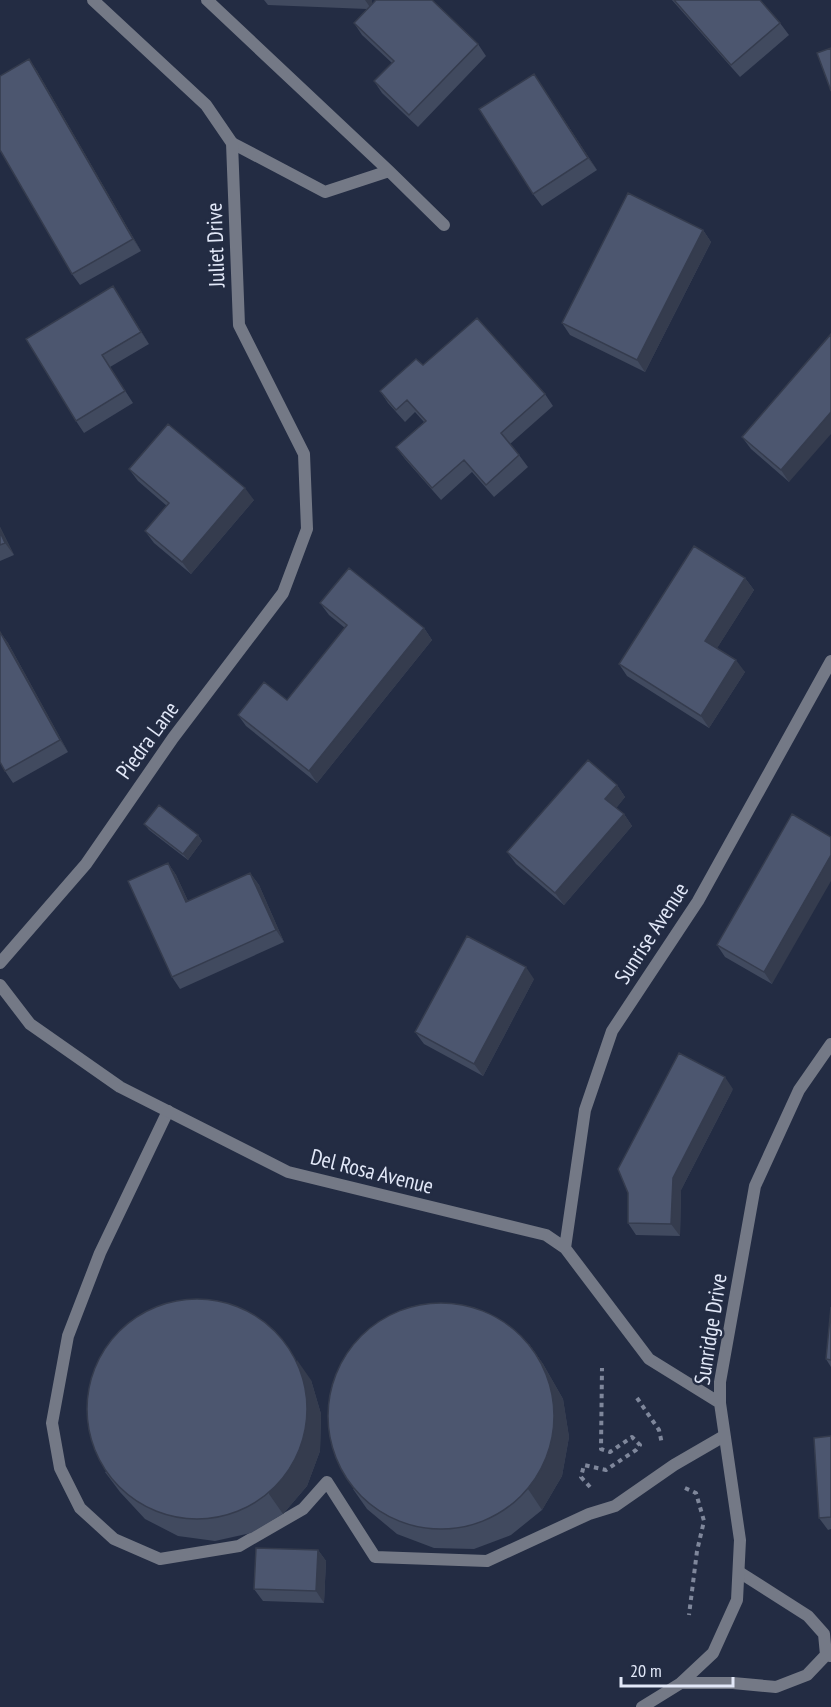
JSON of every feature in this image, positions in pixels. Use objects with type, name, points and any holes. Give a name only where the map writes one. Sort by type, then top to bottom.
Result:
[{"type":"street","points":[[93,0],[206,105],[232,143],[325,192],[389,171]]},
{"type":"street","points":[[207,0],[444,225]]},
{"type":"street","name":"Juliet Drive","points":[[232,143],[239,325],[304,454],[307,529]]},
{"type":"street","name":"Piedra Lane","points":[[0,963],[86,864],[173,738],[283,594],[307,529]]},
{"type":"street","name":"Sunrise Avenue","points":[[565,1248],[585,1110],[612,1031],[698,901],[831,661]]},
{"type":"street","name":"Del Rosa Avenue","points":[[0,985],[30,1024],[120,1087],[288,1172],[546,1234],[565,1248],[649,1359],[720,1403]]},
{"type":"street","name":"Sunridge Drive","points":[[642,1707],[681,1683],[712,1653],[737,1600],[740,1540],[724,1436],[720,1382],[755,1186],[799,1090],[831,1044]]},
{"type":"street","points":[[168,1111],[100,1253],[68,1336],[52,1423],[60,1468],[80,1508],[114,1539],[160,1559],[239,1546],[303,1509],[327,1482],[375,1557],[487,1561],[588,1514],[615,1506],[674,1465],[724,1436]]},
{"type":"street","points":[[681,1683],[733,1683],[776,1687],[807,1674],[829,1656],[824,1634],[807,1616],[739,1572]]},
{"type":"path","points":[[595,1489],[588,1486],[581,1477],[584,1465],[606,1470],[636,1450],[640,1444],[632,1437],[610,1452],[601,1449],[602,1368]]},
{"type":"path","points":[[637,1398],[658,1430],[663,1447]]},
{"type":"path","points":[[678,1488],[687,1487],[696,1493],[704,1521],[697,1551],[689,1615]]},
{"type":"building","points":[[376,0],[432,0],[478,44],[409,115],[374,81],[394,61],[354,23]]},
{"type":"building","points":[[674,0],[760,0],[780,23],[731,65]]},
{"type":"building","points":[[831,48],[831,91],[817,53]]},
{"type":"building","points":[[29,59],[133,239],[72,274],[0,150],[0,76]]},
{"type":"building","points":[[534,74],[588,158],[533,194],[479,109]]},
{"type":"building","points":[[628,193],[703,230],[637,360],[562,323]]},
{"type":"building","points":[[113,286],[141,332],[102,355],[125,391],[76,421],[26,339]]},
{"type":"building","points":[[477,318],[545,394],[501,433],[519,455],[486,485],[464,460],[432,488],[396,447],[426,421],[407,400],[396,410],[380,391],[416,359],[423,365]]},
{"type":"building","points":[[831,334],[831,412],[781,470],[742,437]]},
{"type":"building","points":[[168,424],[245,488],[182,562],[145,531],[169,503],[129,469]]},
{"type":"building","points":[[0,532],[5,543],[0,545]]},
{"type":"building","points":[[694,546],[745,578],[705,641],[736,660],[701,716],[619,664]]},
{"type":"building","points":[[349,568],[424,628],[309,771],[238,715],[264,682],[287,700],[347,625],[320,603]]},
{"type":"building","points":[[0,632],[60,740],[5,771],[0,762]]},
{"type":"building","points":[[588,760],[617,785],[605,799],[624,814],[555,893],[507,852]]},
{"type":"building","points":[[159,805],[198,835],[183,854],[144,824]]},
{"type":"building","points":[[792,814],[831,837],[831,855],[764,972],[717,945]]},
{"type":"building","points":[[168,863],[186,902],[250,873],[276,930],[172,977],[128,881]]},
{"type":"building","points":[[467,936],[526,967],[474,1064],[415,1032]]},
{"type":"building","points":[[679,1053],[725,1077],[673,1178],[671,1224],[628,1223],[628,1193],[618,1169]]},
{"type":"building","points":[[197,1299],[218,1301],[249,1312],[275,1331],[294,1357],[305,1388],[307,1409],[305,1430],[294,1461],[275,1487],[249,1506],[218,1517],[197,1519],[176,1517],[145,1506],[119,1487],[100,1461],[89,1430],[87,1409],[89,1388],[100,1357],[119,1331],[145,1312],[176,1301]]},
{"type":"building","points":[[441,1303],[463,1305],[484,1312],[504,1322],[521,1336],[535,1353],[545,1373],[552,1394],[554,1416],[552,1438],[545,1459],[535,1479],[521,1496],[504,1510],[484,1520],[463,1527],[441,1529],[419,1527],[398,1520],[378,1510],[361,1496],[347,1479],[337,1459],[330,1438],[328,1416],[330,1394],[337,1373],[347,1353],[361,1336],[378,1322],[398,1312],[419,1305]]},
{"type":"building","points":[[831,1307],[831,1360],[826,1359]]},
{"type":"building","points":[[831,1436],[831,1517],[819,1518],[814,1438]]},
{"type":"building","points":[[256,1548],[318,1550],[316,1591],[254,1589]]}]
